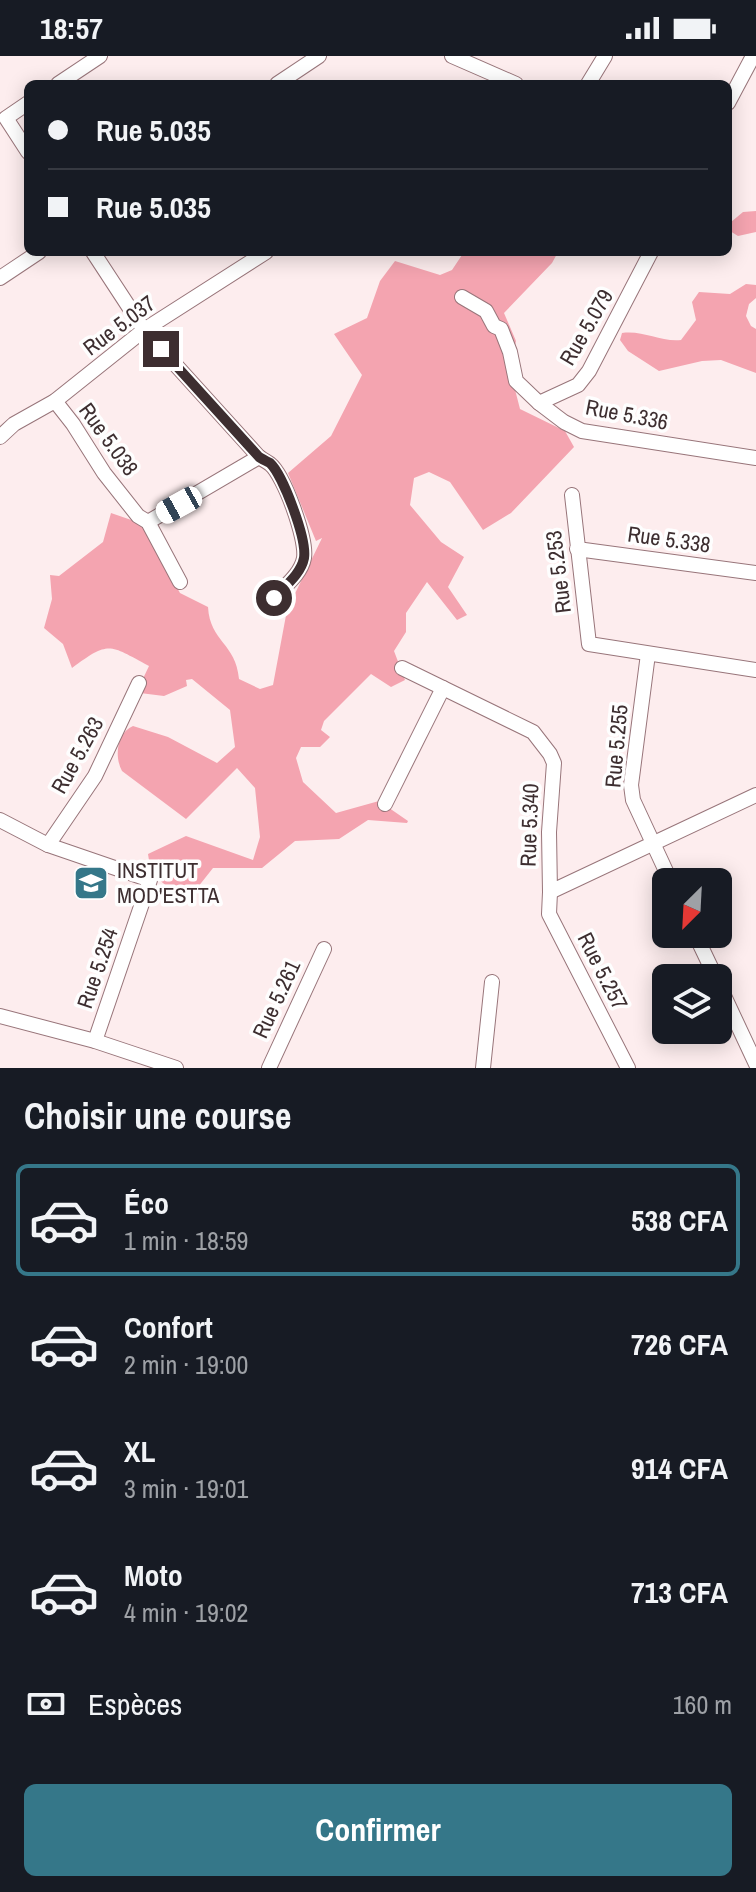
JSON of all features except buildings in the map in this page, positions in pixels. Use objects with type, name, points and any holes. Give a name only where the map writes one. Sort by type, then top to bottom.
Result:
[{"type":"street","points":[[64,80],[100,56]]},
{"type":"street","points":[[299,78],[319,56]]},
{"type":"street","points":[[452,56],[507,80]]},
{"type":"street","points":[[590,80],[605,56]]},
{"type":"street","points":[[732,95],[753,56]]},
{"type":"street","points":[[24,106],[6,118],[24,146]]},
{"type":"street","points":[[0,278],[33,256]]},
{"type":"street","points":[[96,256],[144,330],[259,457],[272,465],[300,525],[304,544],[304,558],[299,571],[274,598]]},
{"type":"street","name":"Rue 5.037","points":[[0,437],[14,424],[55,401],[144,330],[260,256]]},
{"type":"street","name":"Rue 5.079","points":[[539,403],[578,385],[589,371],[649,256]]},
{"type":"street","name":"Rue 5.336","points":[[462,297],[486,311],[494,326],[501,329],[516,381],[539,403],[582,431],[756,458]]},
{"type":"street","name":"Rue 5.038","points":[[55,401],[104,473],[138,516],[148,522],[180,582]]},
{"type":"street","points":[[148,522],[259,457]]},
{"type":"street","name":"Rue 5.253","points":[[572,495],[589,644],[648,654]]},
{"type":"street","name":"Rue 5.338","points":[[577,549],[756,573]]},
{"type":"street","points":[[648,654],[756,670]]},
{"type":"street","name":"Rue 5.255","points":[[648,654],[631,785],[633,800],[665,868]]},
{"type":"street","name":"Rue 5.340","points":[[402,668],[533,732],[550,754],[554,763],[549,832],[550,892],[756,795]]},
{"type":"street","name":"Rue 5.263","points":[[48,845],[95,776],[139,683]]},
{"type":"street","points":[[385,804],[443,688]]},
{"type":"street","name":"Rue 5.254","points":[[0,820],[48,845],[150,880],[95,1041]]},
{"type":"street","name":"Rue 5.257","points":[[550,892],[549,914],[628,1068]]},
{"type":"street","name":"Rue 5.261","points":[[269,1068],[324,949]]},
{"type":"street","points":[[483,1068],[492,982]]},
{"type":"street","points":[[732,1012],[756,1064]]},
{"type":"street","points":[[0,1016],[95,1041],[176,1068]]},
{"type":"shaded area","points":[[756,211],[756,232],[738,236],[732,232],[732,221],[743,212]]},
{"type":"shaded area","points":[[461,256],[556,256],[504,313],[516,341],[510,370],[520,409],[565,431],[574,447],[511,513],[483,530],[450,482],[429,472],[414,478],[410,505],[441,542],[464,557],[448,587],[467,615],[457,620],[427,582],[406,613],[406,632],[394,651],[405,680],[391,687],[371,674],[324,721],[321,730],[330,737],[320,747],[301,747],[296,758],[303,782],[336,813],[379,801],[408,821],[368,820],[339,839],[295,841],[262,868],[213,868],[194,892],[175,893],[151,873],[148,854],[186,836],[253,860],[260,837],[255,788],[237,768],[186,819],[122,771],[118,759],[120,739],[133,726],[168,737],[217,763],[235,747],[230,710],[192,679],[186,680],[187,686],[164,696],[140,693],[139,687],[149,666],[117,650],[94,653],[72,668],[63,644],[44,628],[52,599],[50,575],[59,576],[103,542],[111,513],[140,523],[180,593],[208,607],[213,628],[233,657],[239,679],[260,689],[273,685],[287,610],[322,538],[316,541],[288,473],[331,436],[362,375],[334,334],[367,318],[380,281],[395,261],[440,275],[452,270]]},
{"type":"shaded area","points":[[746,284],[756,285],[756,298],[749,304],[746,316],[756,329],[756,373],[721,360],[659,371],[628,351],[620,340],[622,333],[630,333],[681,340],[696,320],[692,302],[699,292],[730,294]]},
{"type":"place","name":"INSTITUT MOD'ESTTA","points":[[91,883]]},
{"type":"route","points":[[161,349],[259,457],[272,465],[290,502],[300,525],[304,558],[299,571],[274,598]]}]
